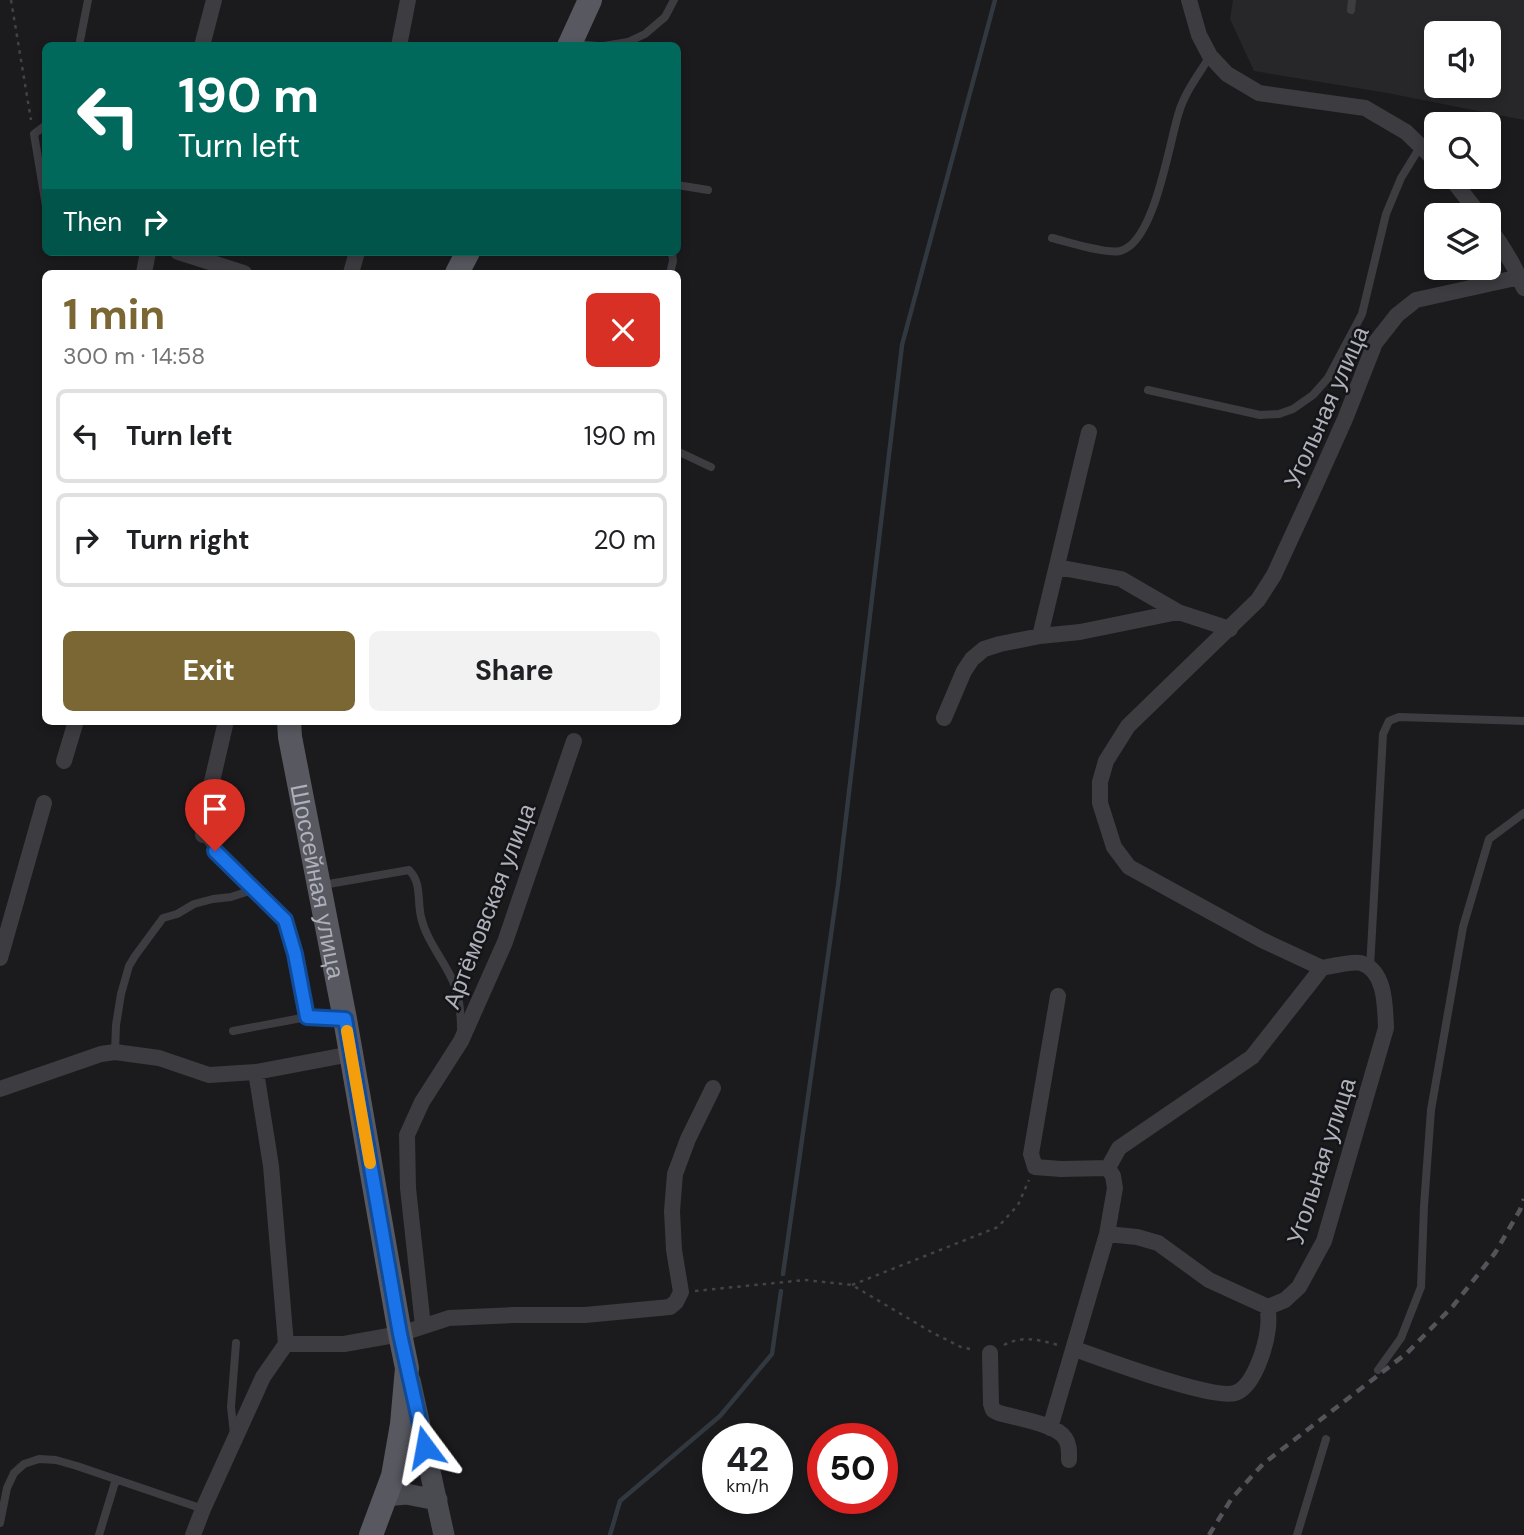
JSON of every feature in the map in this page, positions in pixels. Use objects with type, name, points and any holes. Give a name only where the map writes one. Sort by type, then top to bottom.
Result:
[{"type":"main road","points":[[570,42],[590,0]]},
{"type":"main road","name":"Шоссейная улица","points":[[289,725],[351,1054],[411,1330],[407,1368],[444,1535]]},
{"type":"main road","points":[[371,1535],[393,1476],[402,1424],[407,1368]]},
{"type":"main road","points":[[386,1496],[406,1494],[437,1500]]},
{"type":"street","points":[[203,42],[214,0]]},
{"type":"street","points":[[400,42],[408,0]]},
{"type":"street","points":[[1189,0],[1199,35],[1210,57],[1227,74],[1259,93],[1365,108],[1406,132],[1424,151]]},
{"type":"street","points":[[1459,189],[1471,203]]},
{"type":"street","points":[[1501,248],[1522,282]]},
{"type":"street","points":[[191,256],[235,270]]},
{"type":"street","name":"Угольная улица","points":[[1322,968],[1262,940],[1129,867],[1114,846],[1100,803],[1100,782],[1106,761],[1128,726],[1258,600],[1274,575],[1345,419],[1375,343],[1397,314],[1416,300],[1522,282]]},
{"type":"street","points":[[1040,636],[1089,432]]},
{"type":"street","points":[[1057,567],[1121,579],[1178,612],[1230,629]]},
{"type":"street","points":[[944,718],[964,671],[972,659],[984,649],[1040,636],[1080,632],[1178,612]]},
{"type":"street","points":[[64,761],[75,725]]},
{"type":"street","points":[[203,835],[204,816],[225,725]]},
{"type":"street","name":"Артёмовская улица","points":[[411,1330],[407,1135],[422,1102],[461,1041],[505,942],[574,741]]},
{"type":"street","points":[[0,958],[44,803]]},
{"type":"street","points":[[1108,1168],[1119,1148],[1252,1057],[1322,968],[1360,962],[1370,968]]},
{"type":"street","name":"Угольная улица","points":[[1268,1307],[1285,1300],[1299,1287],[1324,1241],[1386,1028],[1385,1003],[1378,977],[1370,968]]},
{"type":"street","points":[[1058,996],[1031,1154],[1035,1167],[1108,1168]]},
{"type":"street","points":[[0,1089],[100,1054],[115,1052],[159,1058],[209,1075],[256,1073],[351,1054]]},
{"type":"street","points":[[193,1535],[263,1377],[286,1344],[271,1166],[256,1073]]},
{"type":"street","points":[[286,1344],[344,1344],[411,1330],[449,1318],[585,1315],[670,1307],[676,1303],[681,1292],[674,1250],[672,1211],[675,1174],[688,1139],[713,1088]]},
{"type":"street","points":[[1050,1427],[1107,1234],[1115,1188],[1114,1176],[1108,1168]]},
{"type":"street","points":[[1075,1349],[1156,1377],[1213,1392],[1233,1394],[1244,1389],[1262,1354],[1268,1328],[1268,1307],[1209,1280],[1158,1243],[1137,1237],[1107,1234]]},
{"type":"street","points":[[990,1353],[993,1410],[1050,1427],[1065,1437],[1069,1460]]},
{"type":"lane","points":[[80,42],[88,0]]},
{"type":"lane","points":[[628,42],[645,34],[665,17],[674,0]]},
{"type":"lane","points":[[1351,10],[1352,0]]},
{"type":"lane","points":[[1052,238],[1107,251],[1117,251],[1130,246],[1137,239],[1161,188],[1179,111],[1210,57]]},
{"type":"lane","points":[[42,128],[34,134],[42,181]]},
{"type":"lane","points":[[1148,390],[1260,415],[1279,414],[1293,409],[1313,395],[1328,378],[1362,314],[1386,214],[1401,178],[1420,147]]},
{"type":"lane","points":[[681,186],[708,190]]},
{"type":"lane","points":[[681,453],[711,467]]},
{"type":"lane","points":[[1370,968],[1383,734],[1389,721],[1399,717],[1524,721]]},
{"type":"lane","points":[[1378,1370],[1401,1338],[1421,1287],[1431,1110],[1463,926],[1489,839],[1524,813]]},
{"type":"lane","points":[[203,835],[215,851],[285,920],[295,954],[307,1017]]},
{"type":"lane","points":[[320,886],[409,870],[414,875],[424,929],[455,985],[461,1010],[461,1041]]},
{"type":"lane","points":[[115,1052],[120,1004],[129,966],[163,918],[177,914],[194,904],[232,897],[255,889]]},
{"type":"lane","points":[[233,1031],[307,1017],[345,1019]]},
{"type":"lane","points":[[235,1440],[231,1407],[236,1343]]},
{"type":"lane","points":[[1297,1535],[1326,1438]]},
{"type":"lane","points":[[0,1524],[7,1488],[14,1474],[24,1464],[39,1459],[56,1460],[203,1509]]},
{"type":"lane","points":[[99,1535],[116,1479]]},
{"type":"path","points":[[11,0],[34,134]]},
{"type":"path","points":[[852,1285],[998,1227],[1018,1206],[1035,1167]]},
{"type":"path","points":[[681,1292],[805,1280],[852,1285],[961,1347],[990,1353],[1008,1342],[1030,1338],[1075,1349]]},
{"type":"shaded area","points":[[1233,0],[1524,0],[1524,120],[1501,115],[1501,112],[1483,112],[1254,71],[1230,19]]},
{"type":"waterway","points":[[783,1274],[838,885],[902,345],[995,0]]},
{"type":"waterway","points":[[610,1535],[620,1501],[720,1416],[772,1354],[781,1291]]},
{"type":"railway","points":[[1209,1535],[1232,1498],[1263,1464],[1407,1353],[1453,1306],[1495,1253],[1524,1199]]},
{"type":"slow traffic","points":[[347,1031],[370,1163]]},
{"type":"route","points":[[215,851],[285,920],[295,954],[307,1017],[345,1019],[400,1334],[425,1447]]}]
